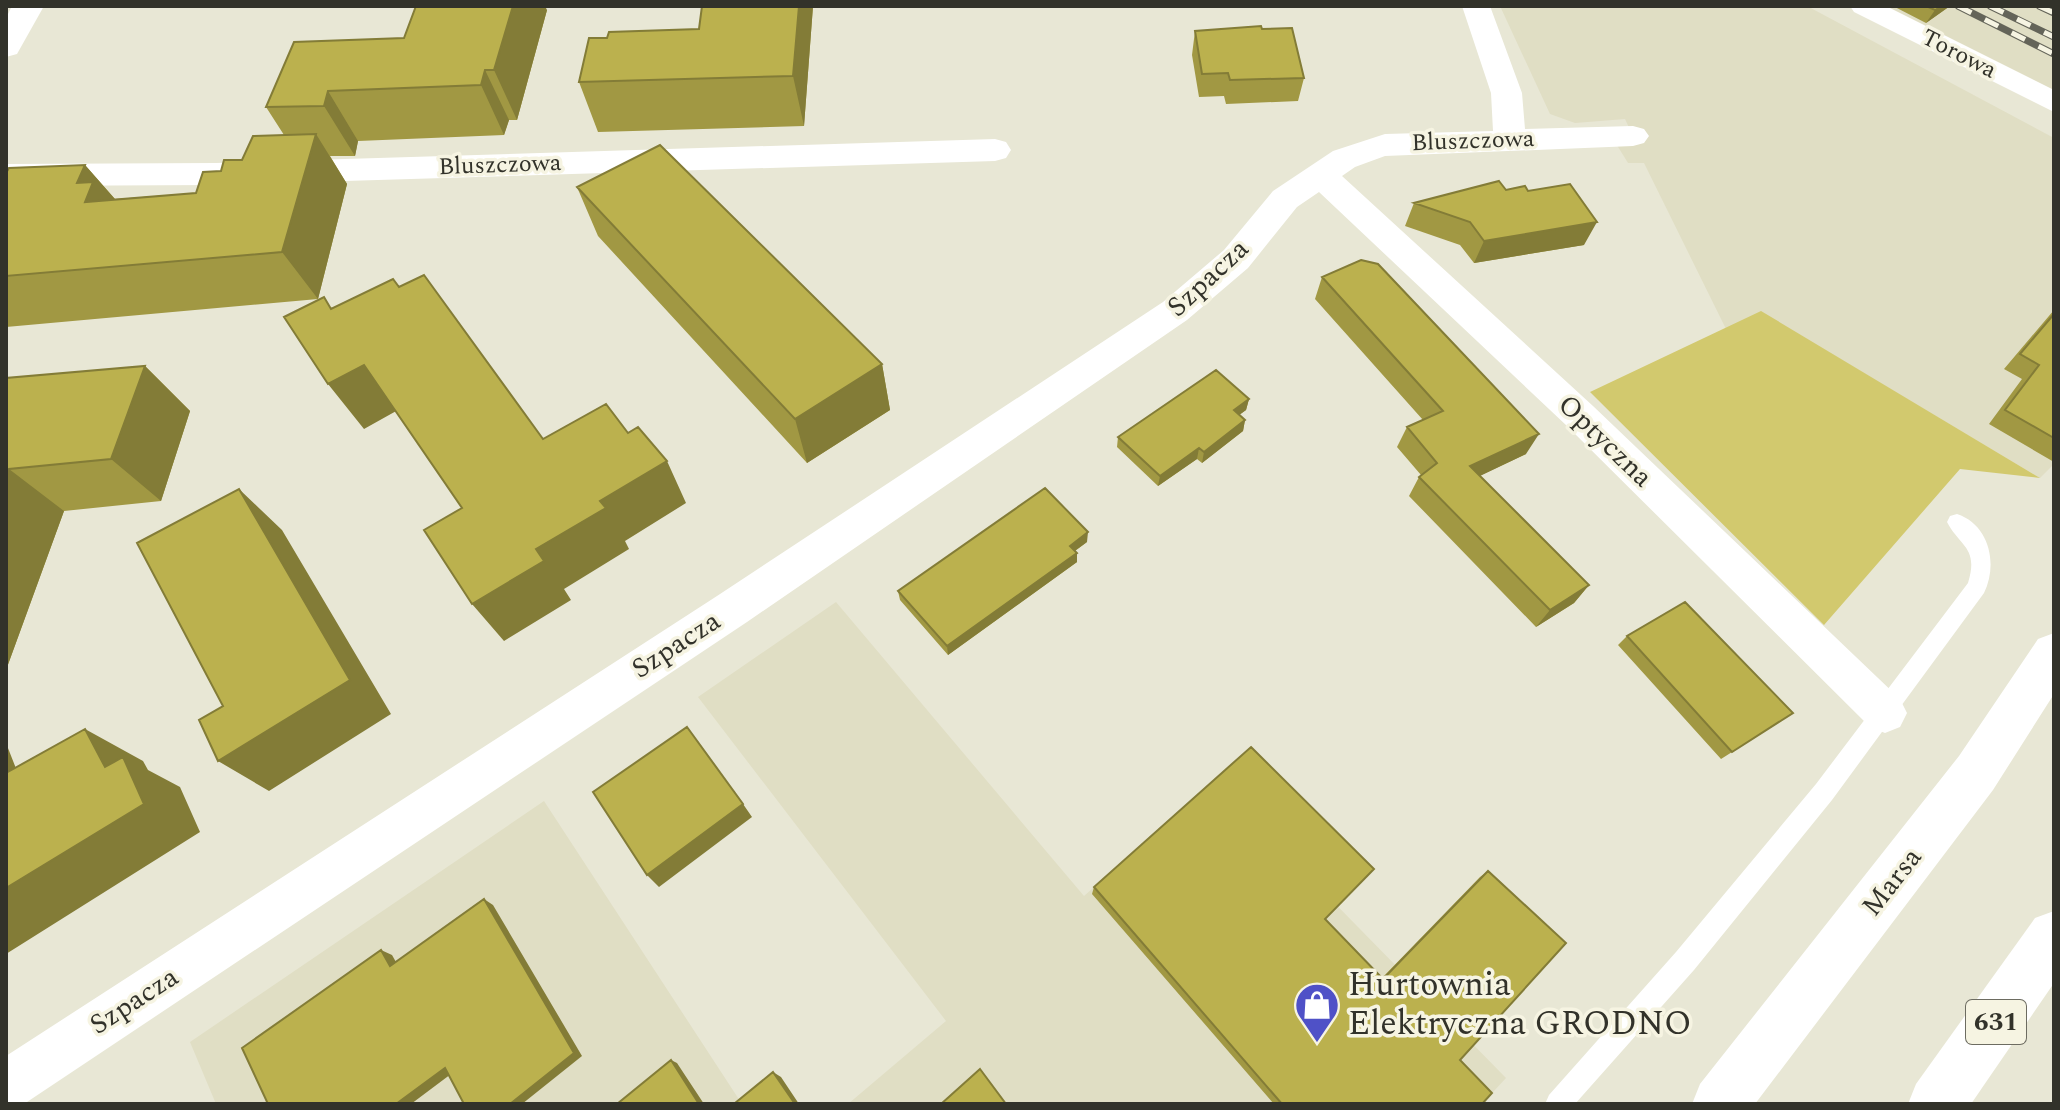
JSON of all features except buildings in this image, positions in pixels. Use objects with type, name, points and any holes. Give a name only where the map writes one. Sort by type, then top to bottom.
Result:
[{"type":"main road","points":[[6,47],[28,6]]},
{"type":"main road","name":"Marsa","points":[[1720,1104],[1976,773],[2054,654]]},
{"type":"main road","name":"631","points":[[1936,1104],[2054,937]]},
{"type":"street","points":[[1476,6],[1512,111],[1511,131],[1506,140]]},
{"type":"street","name":"Torowa","points":[[1864,6],[2054,102]]},
{"type":"street","name":"Bluszczowa","points":[[1320,174],[1355,154],[1385,145],[1633,136]]},
{"type":"street","name":"Bluszczowa","points":[[6,175],[216,174],[995,150]]},
{"type":"street","name":"Optyczna","points":[[1320,174],[1580,416],[1885,713]]},
{"type":"street","name":"Szpacza","points":[[6,1086],[719,617],[1175,311],[1236,259],[1275,208],[1320,174]]},
{"type":"lane","points":[[1558,1104],[1685,961],[1885,713],[1977,587],[1984,572],[1981,550],[1969,530],[1957,522]]},
{"type":"shaded area","points":[[1500,6],[1807,6],[2054,138],[2054,464],[2040,478],[1761,312],[1726,329],[1644,163],[1628,163],[1615,142],[1633,136],[1625,119],[1575,123],[1550,114]]},
{"type":"shaded area","points":[[1873,6],[2054,6],[2054,101]]},
{"type":"shaded area","points":[[1761,311],[2040,478],[1960,469],[1824,625],[1590,392]]},
{"type":"shaded area","points":[[836,602],[1084,896],[1214,780],[1506,1078],[1482,1104],[848,1104],[946,1021],[698,697]]},
{"type":"shaded area","points":[[544,801],[742,1104],[216,1104],[190,1042]]},
{"type":"railway","points":[[1958,6],[2054,54]]},
{"type":"railway","points":[[1990,6],[2054,37]]},
{"type":"railway","points":[[2039,6],[2054,13]]},
{"type":"place","name":"Hurtownia Elektryczna GRODNO","points":[[1317,1044]]}]
